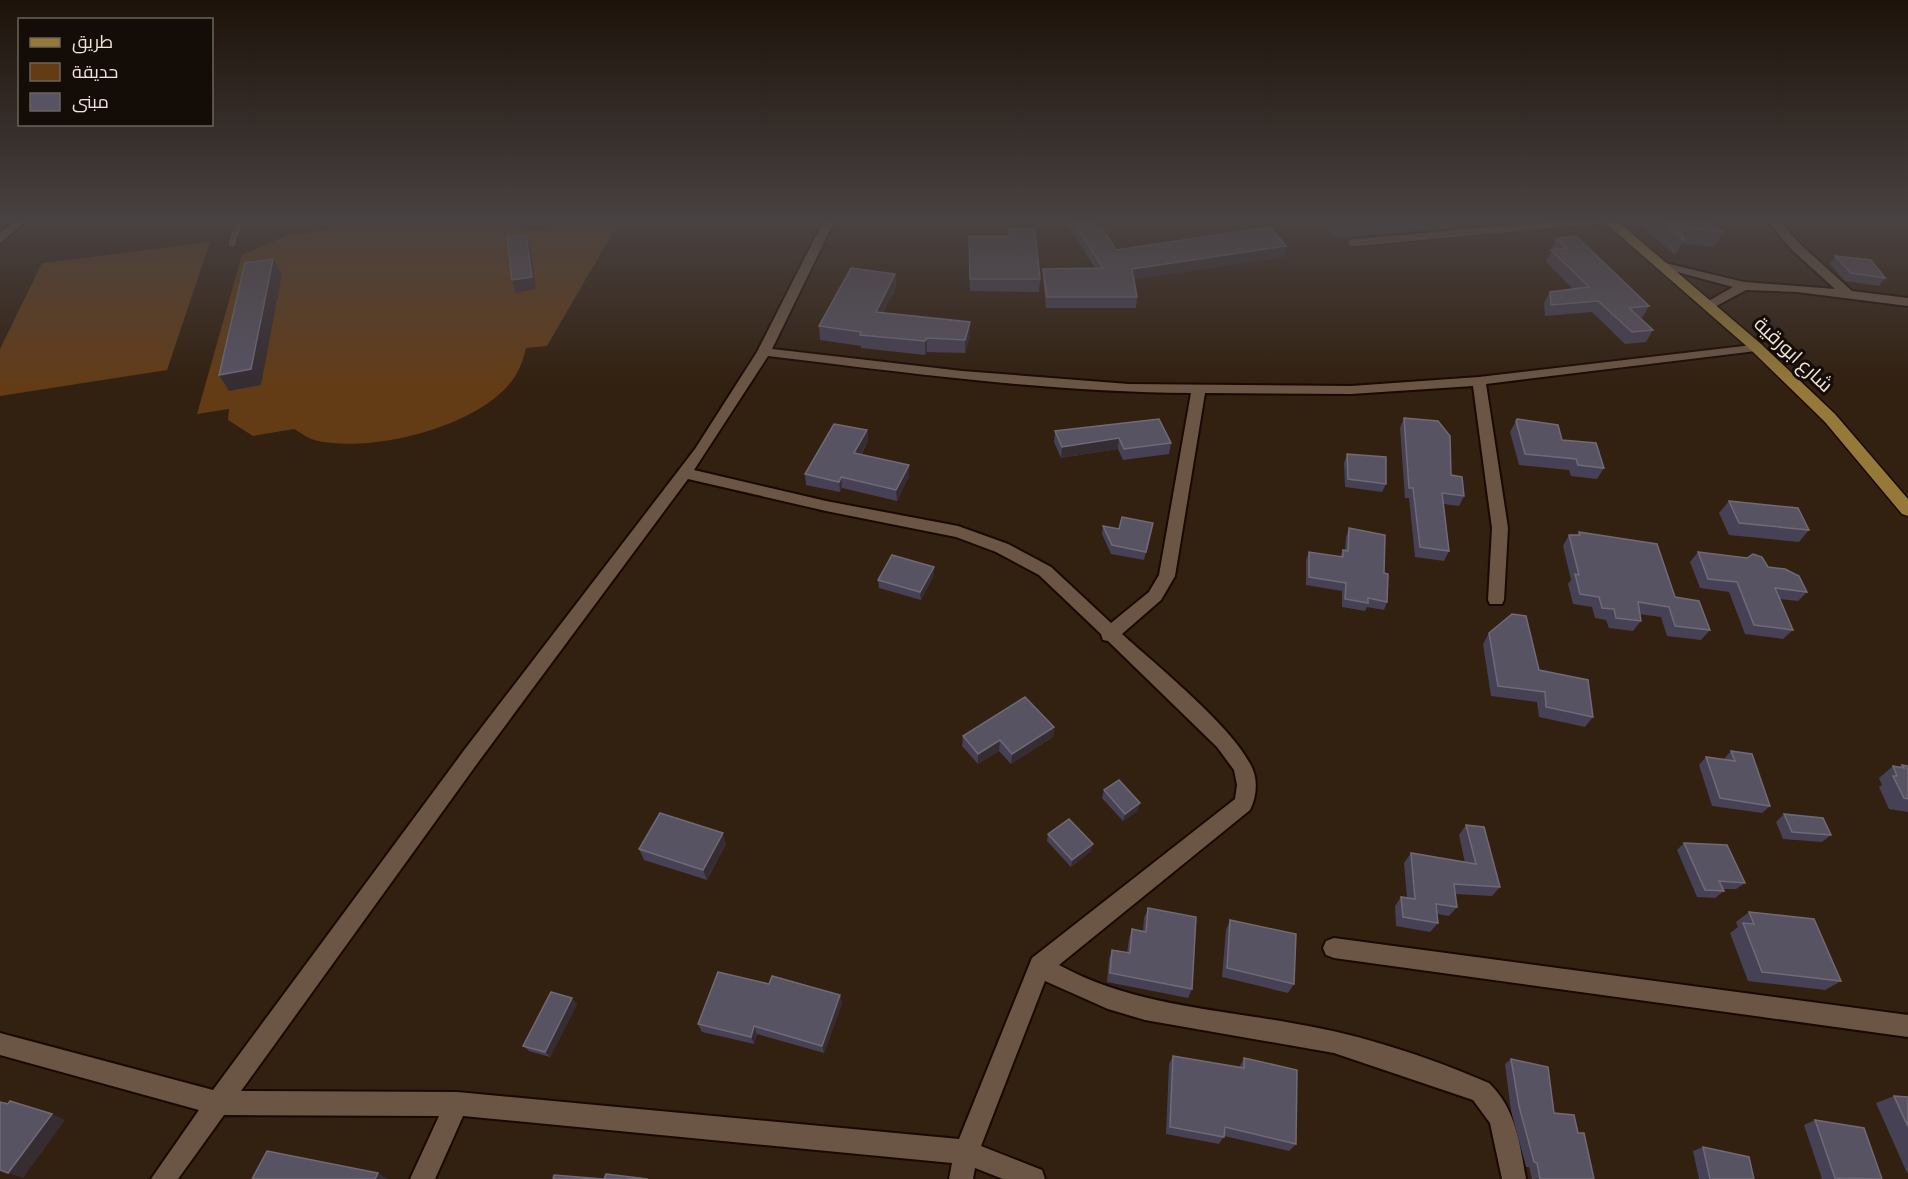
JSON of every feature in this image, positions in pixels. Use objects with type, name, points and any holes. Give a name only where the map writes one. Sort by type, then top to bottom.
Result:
[{"type":"main road","name":"شارع ابورقية","points":[[1671,275],[1756,347],[1830,418],[1908,510]]},
{"type":"street","points":[[163,1179],[472,755],[684,473],[764,352],[802,275]]},
{"type":"street","points":[[1700,275],[1744,285],[1797,288],[1908,302]]},
{"type":"street","points":[[1827,275],[1848,294]]},
{"type":"street","points":[[1709,306],[1744,285]]},
{"type":"street","points":[[764,352],[962,375],[1198,391],[1351,390],[1479,381],[1756,347]]},
{"type":"street","points":[[1479,381],[1500,528],[1496,600]]},
{"type":"street","points":[[1109,634],[1155,596],[1167,576],[1198,391]]},
{"type":"street","points":[[684,473],[826,506],[958,532],[1002,548],[1045,571],[1224,741],[1240,760],[1248,787],[1242,804],[1040,966],[966,1152],[961,1179]]},
{"type":"street","points":[[1334,948],[1784,1011],[1908,1026]]},
{"type":"street","points":[[1040,966],[1067,983],[1122,1004],[1335,1042],[1481,1091],[1489,1097],[1502,1118],[1514,1179]]},
{"type":"street","points":[[0,1044],[217,1103],[457,1104],[966,1152],[1033,1179]]},
{"type":"street","points":[[422,1179],[457,1104]]},
{"type":"green space","points":[[36,275],[199,275],[167,370],[0,396],[0,349]]},
{"type":"green space","points":[[236,275],[588,275],[547,346],[526,348],[522,362],[511,382],[494,398],[473,412],[420,434],[363,443],[314,440],[294,429],[253,436],[228,420],[229,409],[197,414]]},
{"type":"building","points":[[242,275],[270,275],[251,369],[219,375]]},
{"type":"building","points":[[511,275],[532,275],[532,277],[512,280]]},
{"type":"building","points":[[847,275],[894,275],[876,312],[970,322],[965,340],[927,338],[925,341],[860,335],[861,332],[819,326]]},
{"type":"building","points":[[970,275],[1040,275],[1040,279],[970,279]]},
{"type":"building","points":[[1044,275],[1133,275],[1137,297],[1047,297]]},
{"type":"building","points":[[1577,275],[1617,275],[1649,306],[1629,308],[1653,330],[1632,332],[1598,301],[1551,305],[1550,292],[1589,287]]},
{"type":"building","points":[[1865,275],[1883,275],[1885,278]]},
{"type":"building","points":[[1404,418],[1438,421],[1450,436],[1451,475],[1462,477],[1464,496],[1442,493],[1449,551],[1420,547],[1413,488],[1409,488]]},
{"type":"building","points":[[1159,419],[1171,443],[1124,449],[1119,438],[1062,447],[1055,431]]},
{"type":"building","points":[[1517,419],[1558,425],[1562,440],[1596,443],[1604,468],[1578,465],[1576,459],[1525,454]]},
{"type":"building","points":[[834,424],[867,430],[854,453],[909,465],[896,490],[841,477],[839,482],[805,474]]},
{"type":"building","points":[[1347,454],[1386,457],[1386,484],[1348,479]]},
{"type":"building","points":[[1729,501],[1798,508],[1809,530],[1739,523]]},
{"type":"building","points":[[1122,517],[1153,523],[1146,552],[1112,545],[1103,526],[1119,529]]},
{"type":"building","points":[[1349,528],[1385,535],[1384,573],[1388,574],[1387,602],[1368,598],[1368,603],[1345,599],[1346,583],[1309,577],[1309,552],[1343,557],[1343,550],[1348,551]]},
{"type":"building","points":[[1579,532],[1657,544],[1675,597],[1699,601],[1710,630],[1675,626],[1669,607],[1638,602],[1641,621],[1616,618],[1614,609],[1602,608],[1599,597],[1580,594],[1575,574],[1579,575],[1569,535],[1580,535]]},
{"type":"building","points":[[1698,552],[1747,558],[1753,554],[1762,557],[1768,567],[1785,569],[1799,576],[1807,592],[1775,588],[1793,630],[1754,625],[1737,582],[1708,579]]},
{"type":"building","points":[[892,555],[934,567],[920,592],[878,580]]},
{"type":"building","points":[[1512,614],[1526,616],[1539,670],[1588,680],[1593,717],[1546,707],[1545,692],[1498,686],[1489,633]]},
{"type":"building","points":[[1025,697],[1054,727],[1012,754],[1000,740],[978,754],[963,736]]},
{"type":"building","points":[[1731,751],[1752,754],[1770,806],[1720,798],[1706,757],[1735,761]]},
{"type":"building","points":[[1902,765],[1908,766],[1908,799],[1904,798],[1893,776],[1897,776],[1893,766],[1904,768]]},
{"type":"building","points":[[1119,780],[1140,803],[1125,814],[1104,790]]},
{"type":"building","points":[[660,813],[723,833],[703,870],[639,849]]},
{"type":"building","points":[[1784,814],[1823,818],[1831,835],[1792,832]]},
{"type":"building","points":[[1069,819],[1093,844],[1072,860],[1048,834]]},
{"type":"building","points":[[1466,825],[1484,827],[1500,887],[1454,884],[1457,907],[1436,904],[1438,923],[1403,917],[1401,897],[1415,899],[1411,853],[1476,864]]},
{"type":"building","points":[[1684,843],[1727,845],[1745,883],[1719,881],[1724,891],[1705,890]]},
{"type":"building","points":[[1148,908],[1196,917],[1192,989],[1110,973],[1112,950],[1130,953],[1132,929],[1146,932]]},
{"type":"building","points":[[1749,912],[1814,919],[1841,981],[1762,972],[1743,923],[1754,924]]},
{"type":"building","points":[[1230,920],[1296,934],[1294,984],[1227,968]]},
{"type":"building","points":[[718,972],[769,984],[772,976],[840,995],[822,1046],[754,1026],[751,1037],[698,1024]]},
{"type":"building","points":[[551,992],[572,998],[545,1052],[523,1046]]},
{"type":"building","points":[[1173,1056],[1244,1068],[1244,1058],[1297,1070],[1296,1144],[1225,1127],[1224,1137],[1170,1127]]},
{"type":"building","points":[[1511,1059],[1548,1067],[1554,1113],[1574,1115],[1578,1133],[1584,1133],[1594,1179],[1540,1179],[1519,1106]]},
{"type":"building","points":[[1894,1096],[1908,1097],[1908,1127]]},
{"type":"building","points":[[10,1101],[52,1114],[8,1173],[0,1170],[0,1102],[8,1104]]},
{"type":"building","points":[[1815,1120],[1864,1128],[1882,1179],[1835,1178]]},
{"type":"building","points":[[1703,1147],[1749,1157],[1754,1179],[1710,1179]]},
{"type":"building","points":[[267,1151],[378,1173],[375,1179],[252,1179]]},
{"type":"building","points":[[606,1174],[648,1179],[604,1179]]},
{"type":"building","points":[[554,1175],[604,1179],[553,1179]]}]
